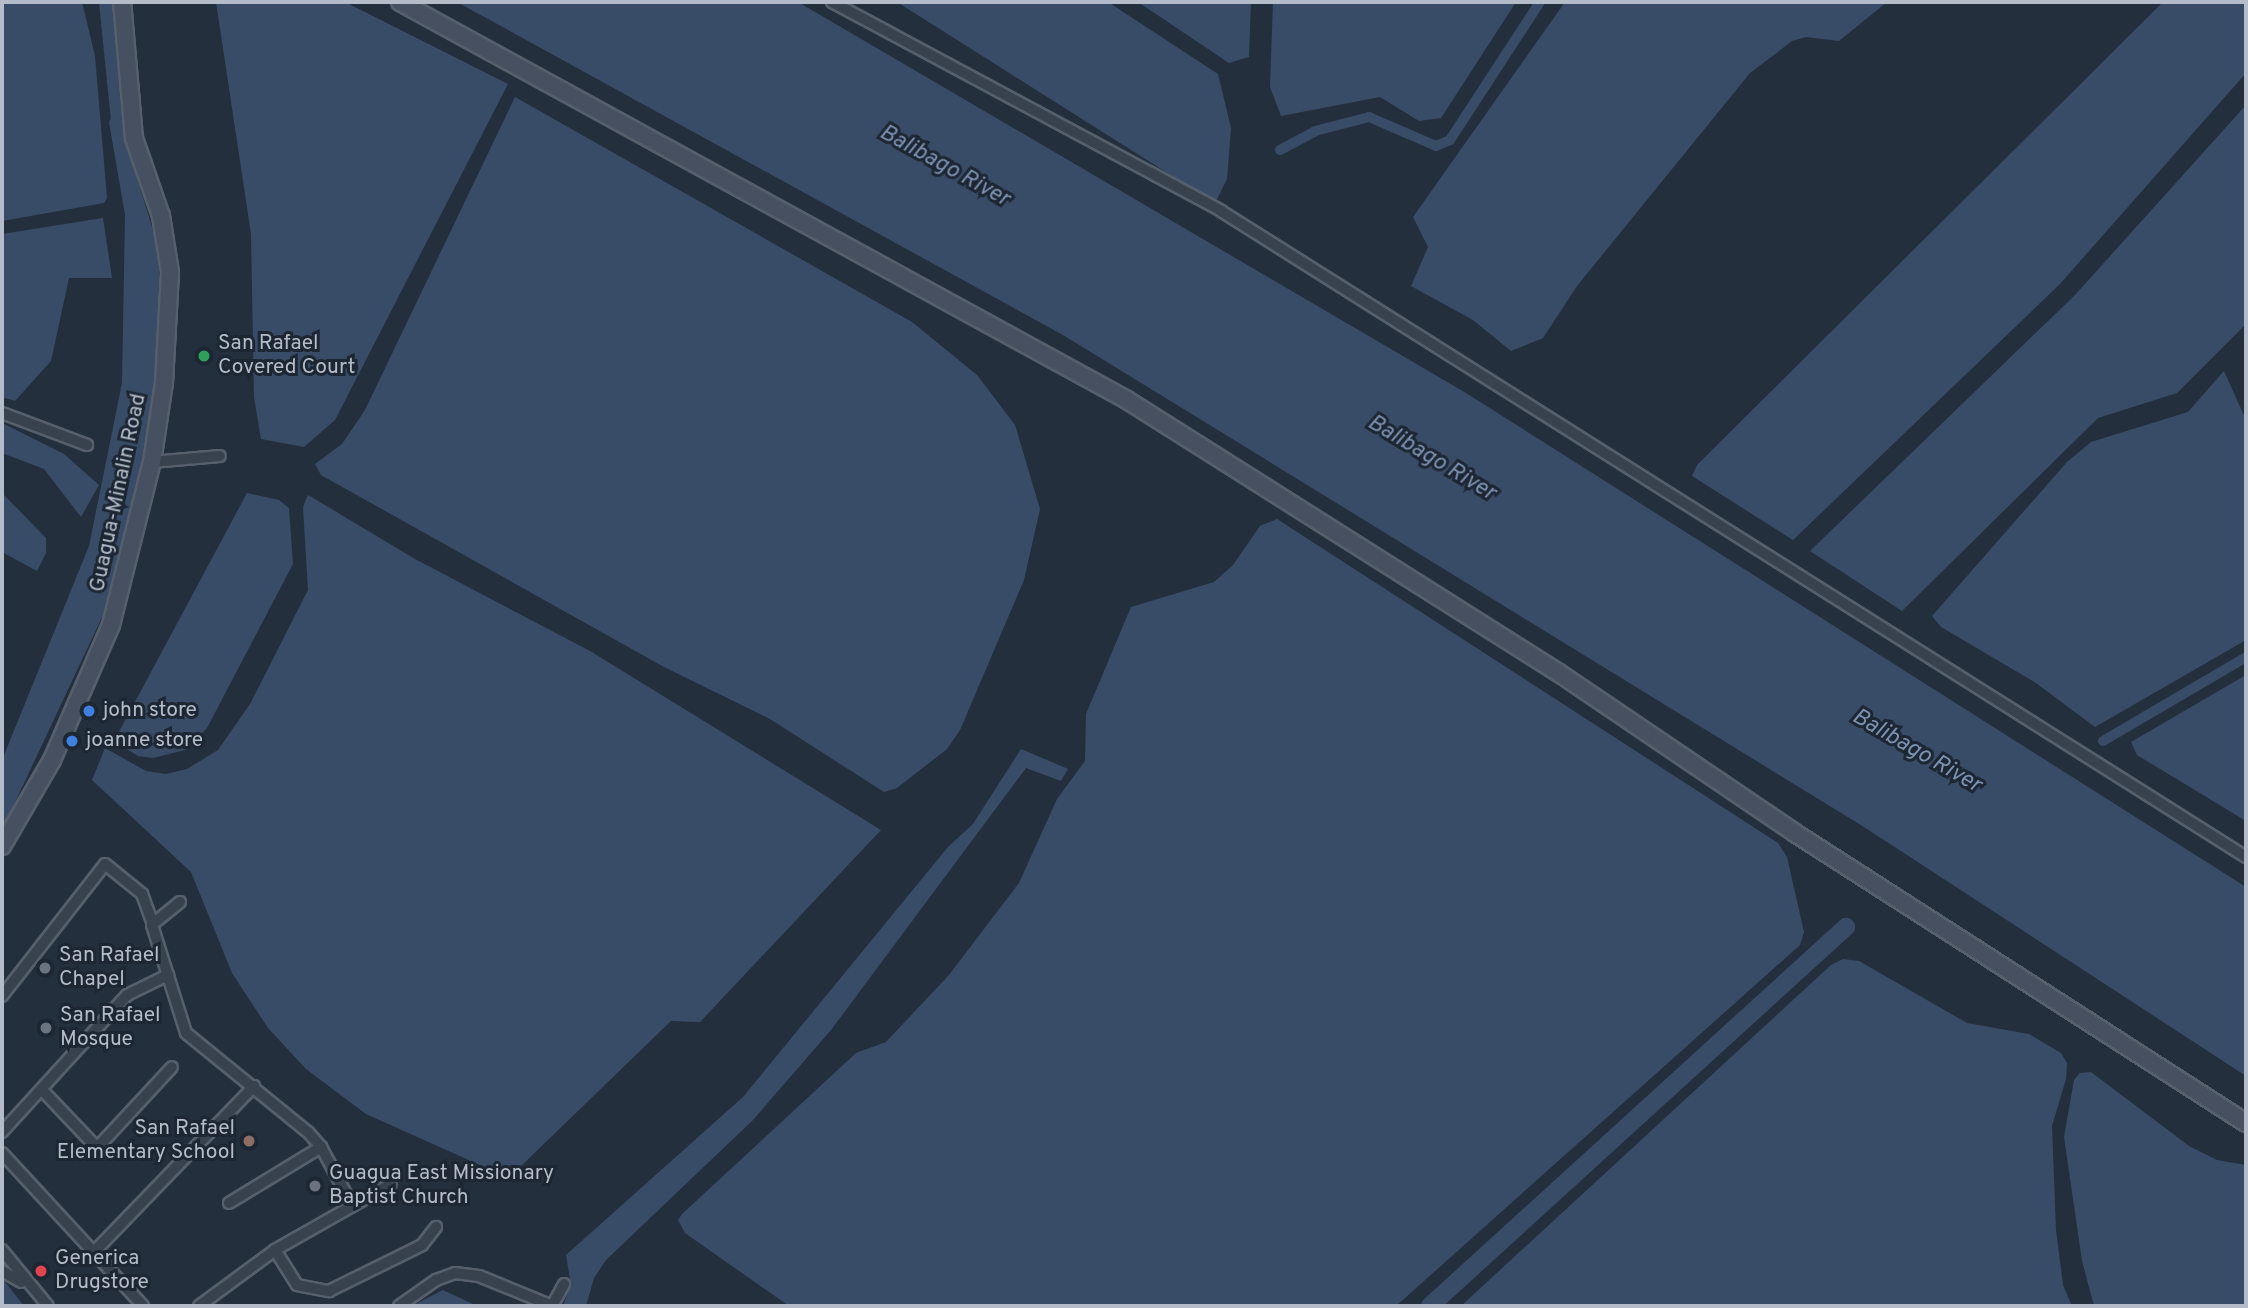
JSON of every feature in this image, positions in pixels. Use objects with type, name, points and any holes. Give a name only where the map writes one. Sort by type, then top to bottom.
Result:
[{"type":"street","name":"Guagua-Minalin Road","points":[[2,846],[57,748],[111,625],[152,462],[164,383],[170,272],[161,216],[134,138],[122,2]]},
{"type":"street","points":[[400,2],[1127,400],[1559,673],[1795,833],[2246,1123]]},
{"type":"street","points":[[832,2],[1221,211],[2246,857]]},
{"type":"street","points":[[2,413],[86,445]]},
{"type":"street","points":[[152,462],[220,456]]},
{"type":"street","points":[[2,996],[105,864],[142,894],[190,1038],[254,1086],[321,1147],[352,1205]]},
{"type":"street","points":[[152,922],[180,902]]},
{"type":"street","points":[[2,1132],[43,1091],[127,995],[168,975]]},
{"type":"street","points":[[43,1091],[97,1148],[172,1067]]},
{"type":"street","points":[[93,1253],[254,1086]]},
{"type":"street","points":[[229,1203],[321,1147]]},
{"type":"street","points":[[2,1153],[142,1306]]},
{"type":"street","points":[[199,1306],[275,1250],[391,1184]]},
{"type":"street","points":[[275,1250],[297,1285],[328,1291],[422,1245],[436,1227]]},
{"type":"street","points":[[2,1250],[48,1306]]},
{"type":"street","points":[[2,1271],[16,1277],[40,1306]]},
{"type":"street","points":[[400,1306],[436,1280],[455,1273],[479,1276],[552,1306],[564,1284]]},
{"type":"water","points":[[2,2],[82,2],[95,56],[107,198],[104,203],[2,221]]},
{"type":"water","points":[[216,2],[345,2],[508,84],[335,420],[304,447],[261,439],[254,397],[251,234]]},
{"type":"water","name":"Balibago River","points":[[457,2],[798,2],[1466,393],[2246,887],[2246,1076],[1864,827],[1063,335]]},
{"type":"water","points":[[897,2],[1108,2],[1218,74],[1231,128],[1227,179],[1215,203]]},
{"type":"water","points":[[1138,2],[1251,2],[1249,57],[1229,63]]},
{"type":"water","points":[[1273,2],[1516,2],[1441,118],[1419,121],[1380,97],[1281,116],[1270,87]]},
{"type":"water","points":[[1565,2],[1887,2],[1839,41],[1806,37],[1792,41],[1750,73],[1577,286],[1543,338],[1511,351],[1473,320],[1411,286],[1428,247],[1413,217]]},
{"type":"water","points":[[2163,2],[2246,2],[2246,73],[2060,284],[1793,540],[1692,476],[1697,465]]},
{"type":"water","points":[[515,97],[912,322],[977,375],[1015,425],[1040,509],[1024,580],[960,730],[947,749],[897,788],[884,792],[770,719],[664,667],[321,475],[315,464],[342,444],[365,410]]},
{"type":"water","points":[[120,102],[125,139],[157,243],[161,296],[156,407],[103,615],[2,830],[2,760],[89,546],[122,383],[125,215],[109,122]]},
{"type":"water","points":[[2246,105],[2246,324],[2177,393],[2098,418],[1902,611],[1810,551],[2075,295]]},
{"type":"water","points":[[103,218],[112,278],[69,278],[51,361],[15,401],[2,397],[2,234]]},
{"type":"water","points":[[2224,371],[2246,420],[2246,640],[2095,727],[2036,683],[1941,627],[1932,616],[2067,462],[2091,442],[2188,412]]},
{"type":"water","points":[[2,423],[64,454],[99,485],[81,517],[44,469],[2,453]]},
{"type":"water","points":[[2,493],[46,538],[46,553],[37,571],[2,552]]},
{"type":"water","points":[[247,493],[279,500],[289,508],[293,564],[207,728],[185,750],[153,758],[138,756],[114,741]]},
{"type":"water","points":[[308,495],[415,559],[590,651],[881,830],[700,1022],[671,1021],[521,1166],[491,1170],[366,1114],[306,1069],[268,1028],[232,973],[191,872],[92,780],[105,748],[146,771],[166,774],[187,769],[218,750],[250,704],[308,590],[303,507]]},
{"type":"water","points":[[1277,519],[1778,843],[1787,857],[1804,932],[1800,945],[1396,1306],[789,1306],[685,1233],[678,1220],[682,1214],[856,1053],[886,1042],[949,975],[1019,883],[1057,799],[1085,761],[1086,714],[1131,607],[1214,582],[1233,565],[1260,526]]},
{"type":"water","points":[[2246,675],[2246,821],[2137,755],[2131,742]]},
{"type":"water","points":[[1021,749],[1068,769],[1061,781],[1026,768],[831,1030],[753,1120],[606,1260],[594,1278],[586,1306],[563,1306],[571,1285],[566,1255],[743,1097],[948,847],[973,824]]},
{"type":"water","points":[[1843,959],[1859,961],[1967,1023],[2029,1034],[2061,1053],[2067,1063],[2066,1079],[2052,1126],[2056,1230],[2063,1285],[2072,1306],[1461,1306],[1831,965]]},
{"type":"water","points":[[2091,1072],[2189,1146],[2217,1160],[2246,1165],[2246,1306],[2094,1306],[2082,1261],[2064,1137],[2074,1080],[2080,1073]]},
{"type":"water","points":[[2,1278],[24,1306],[2,1306]]},
{"type":"water","points":[[443,1290],[477,1306],[412,1306]]},
{"type":"waterway","points":[[108,2],[121,131]]},
{"type":"waterway","points":[[1280,150],[1315,131],[1369,117],[1436,146],[1450,140],[1540,2]]},
{"type":"waterway","points":[[2103,741],[2246,657]]},
{"type":"waterway","points":[[1430,1306],[1846,927]]},
{"type":"place","name":"San Rafael Covered Court","points":[[204,356]]},
{"type":"place","name":"john store","points":[[89,711]]},
{"type":"place","name":"joanne store","points":[[72,741]]},
{"type":"place","name":"San Rafael Chapel","points":[[45,968]]},
{"type":"place","name":"San Rafael Mosque","points":[[46,1028]]},
{"type":"place","name":"San Rafael Elementary School","points":[[249,1141]]},
{"type":"place","name":"Guagua East Missionary Baptist Church","points":[[315,1186]]},
{"type":"place","name":"Generica Drugstore","points":[[41,1271]]}]
